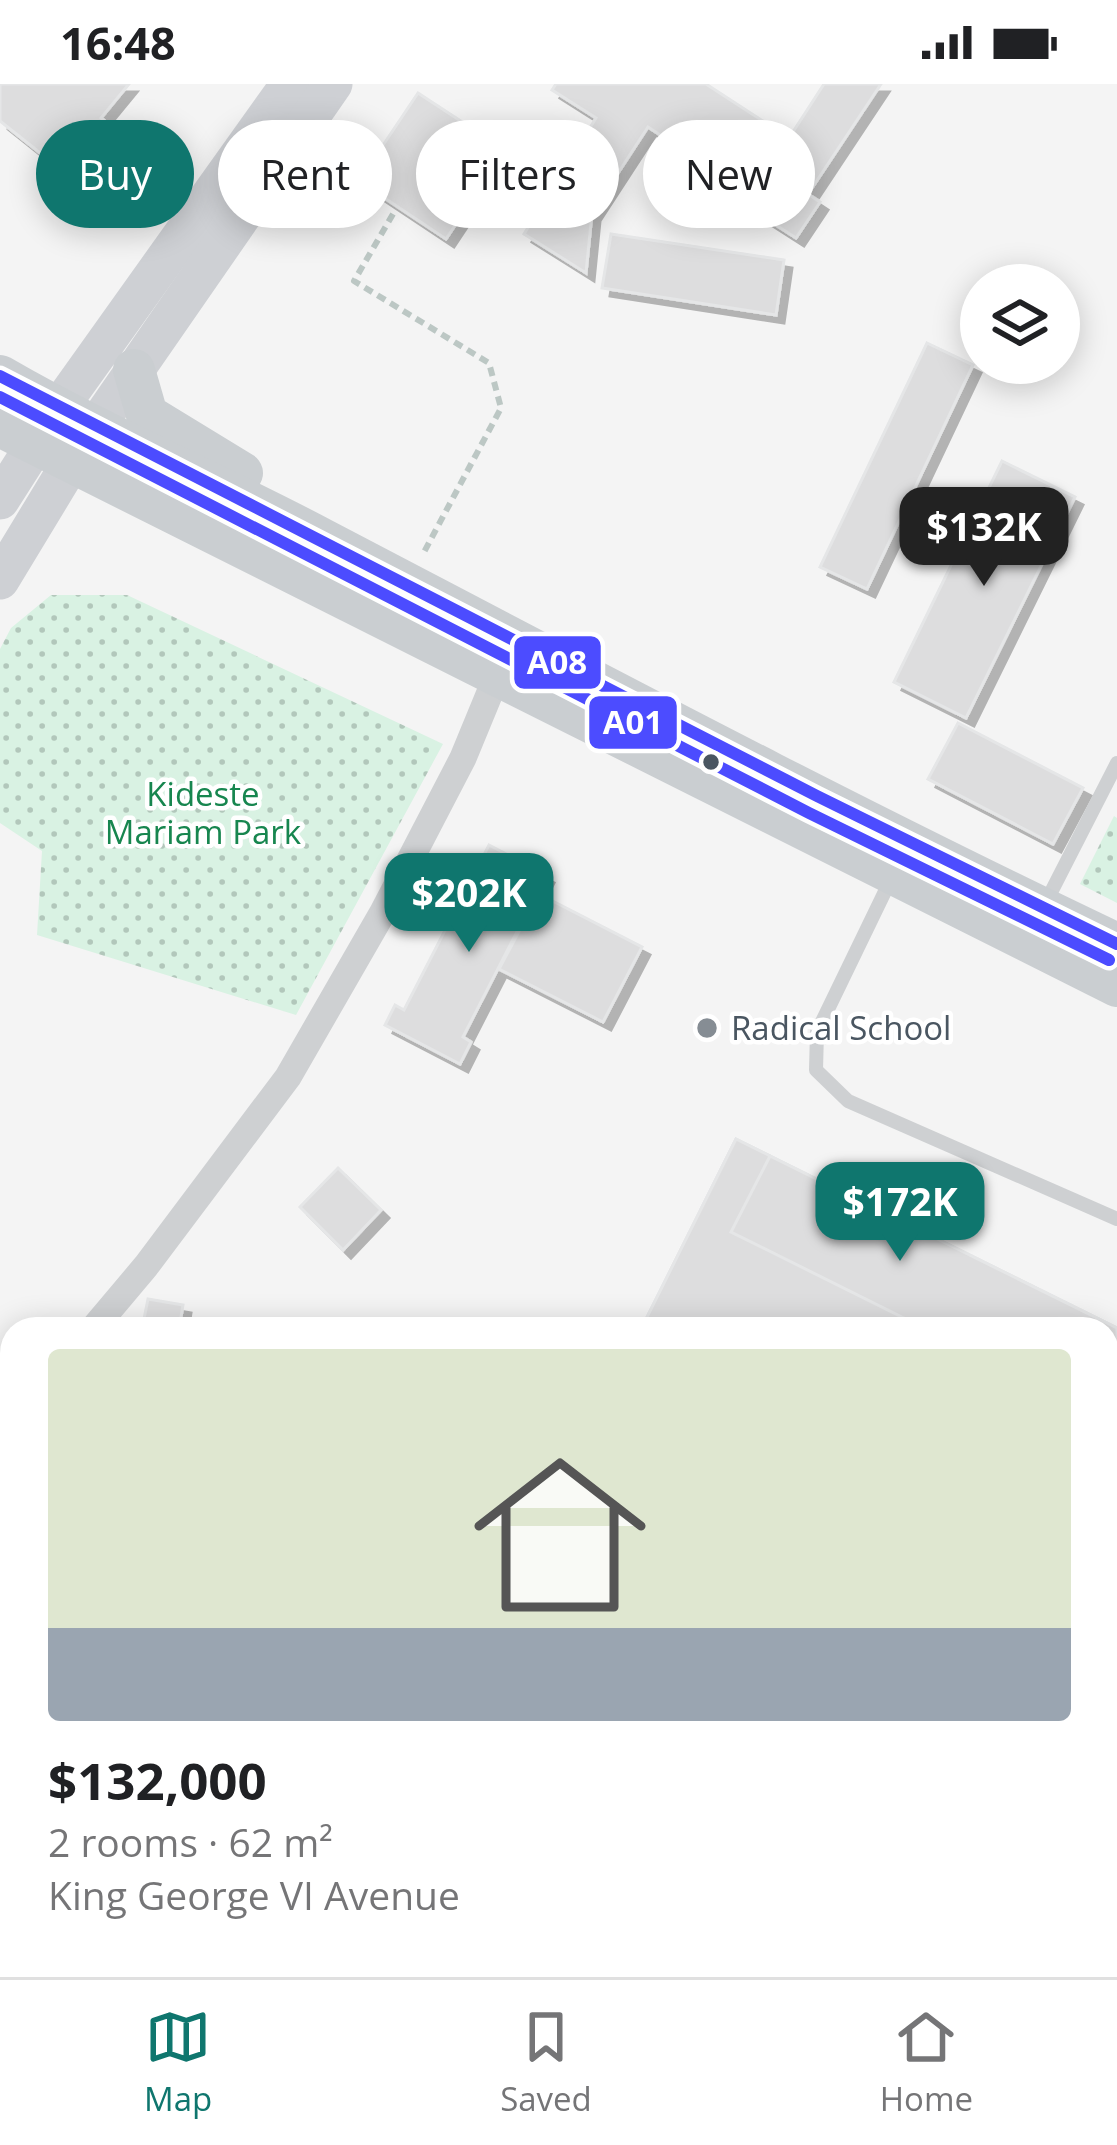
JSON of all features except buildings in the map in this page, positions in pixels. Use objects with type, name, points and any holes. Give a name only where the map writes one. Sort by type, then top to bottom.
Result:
[{"type":"main road","points":[[0,500],[290,84]]},
{"type":"main road","points":[[0,580],[51,433],[134,370],[333,84]]},
{"type":"main road","points":[[134,370],[147,415],[220,458],[504,655]]},
{"type":"main road","points":[[0,376],[51,433],[504,655],[1035,925],[1117,986]]},
{"type":"main road","points":[[51,433],[272,512],[397,578]]},
{"type":"main road","points":[[1035,925],[1117,944]]},
{"type":"street","points":[[103,1317],[288,1077],[383,912],[463,758],[504,655]]},
{"type":"lane","points":[[1035,925],[1117,763]]},
{"type":"lane","points":[[901,856],[817,1032],[816,1070],[848,1101],[1117,1219]]},
{"type":"path","points":[[393,214],[354,281],[489,363],[501,408],[397,578]]},
{"type":"green space","name":"Kideste Mariam Park","points":[[51,595],[127,595],[443,744],[296,1015],[37,935],[42,851],[0,823],[0,649],[11,628]]},
{"type":"green space","points":[[1114,816],[1117,818],[1117,903],[1080,884]]},
{"type":"transit line","name":"A08","points":[[0,376],[817,796],[1117,944]]},
{"type":"transit line","name":"A01","points":[[0,397],[809,813],[1109,960]]},
{"type":"place","name":"Radical School","points":[[707,1028]]}]
